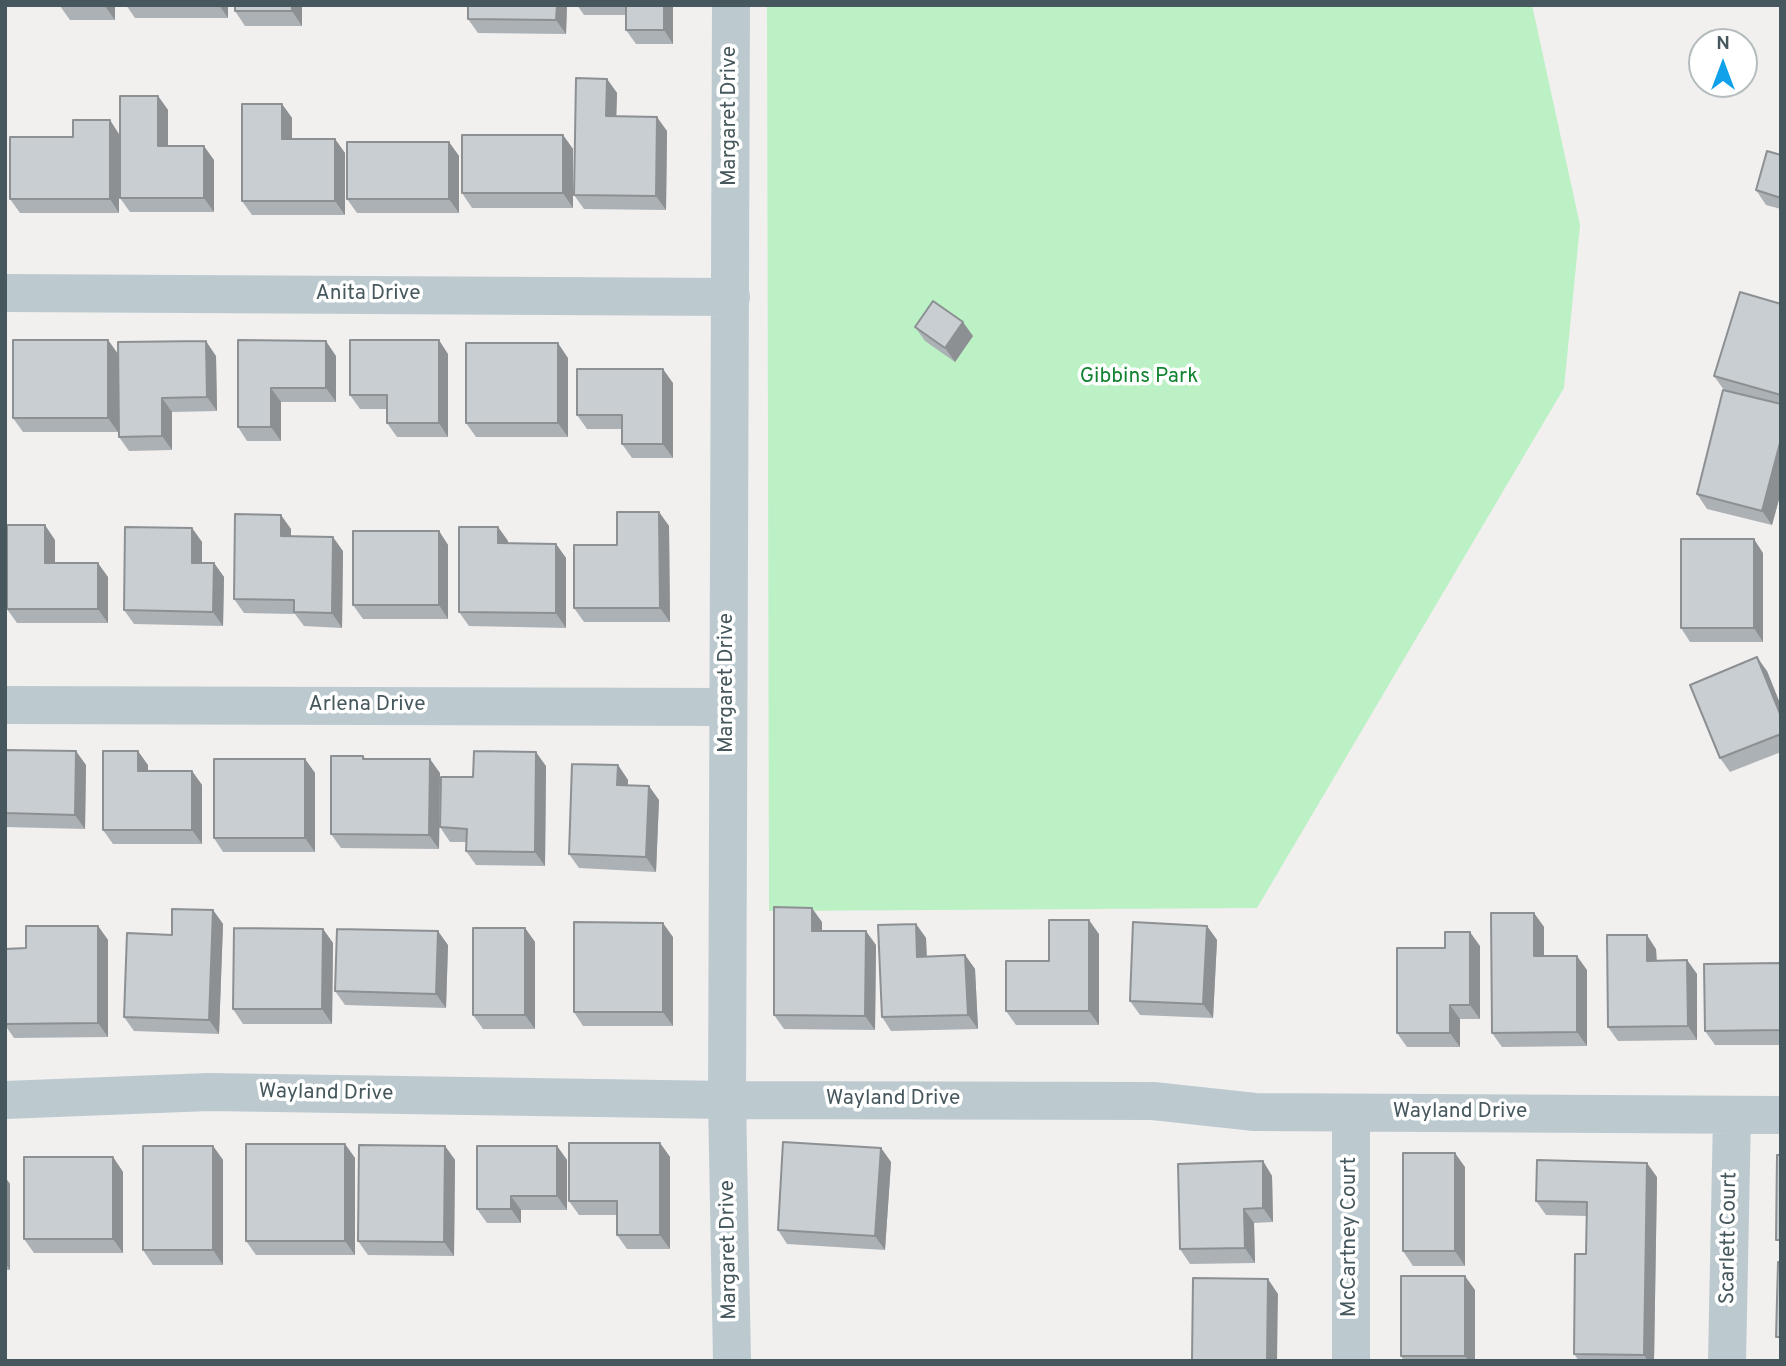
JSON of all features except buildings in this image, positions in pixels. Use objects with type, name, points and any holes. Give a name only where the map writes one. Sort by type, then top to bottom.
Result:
[{"type":"street","name":"Margaret Drive","points":[[731,5],[727,1100],[732,1361]]},
{"type":"street","name":"Anita Drive","points":[[5,293],[731,297]]},
{"type":"street","name":"Arlena Drive","points":[[5,705],[728,707]]},
{"type":"street","name":"Wayland Drive","points":[[5,1100],[209,1092],[727,1100],[1153,1101],[1255,1112],[1781,1115]]},
{"type":"street","name":"McCartney Court","points":[[1351,1361],[1352,1112]]},
{"type":"street","name":"Scarlett Court","points":[[1727,1361],[1732,1115]]},
{"type":"green space","name":"Gibbins Park","points":[[767,5],[1532,5],[1580,225],[1564,388],[1257,908],[769,911]]}]
